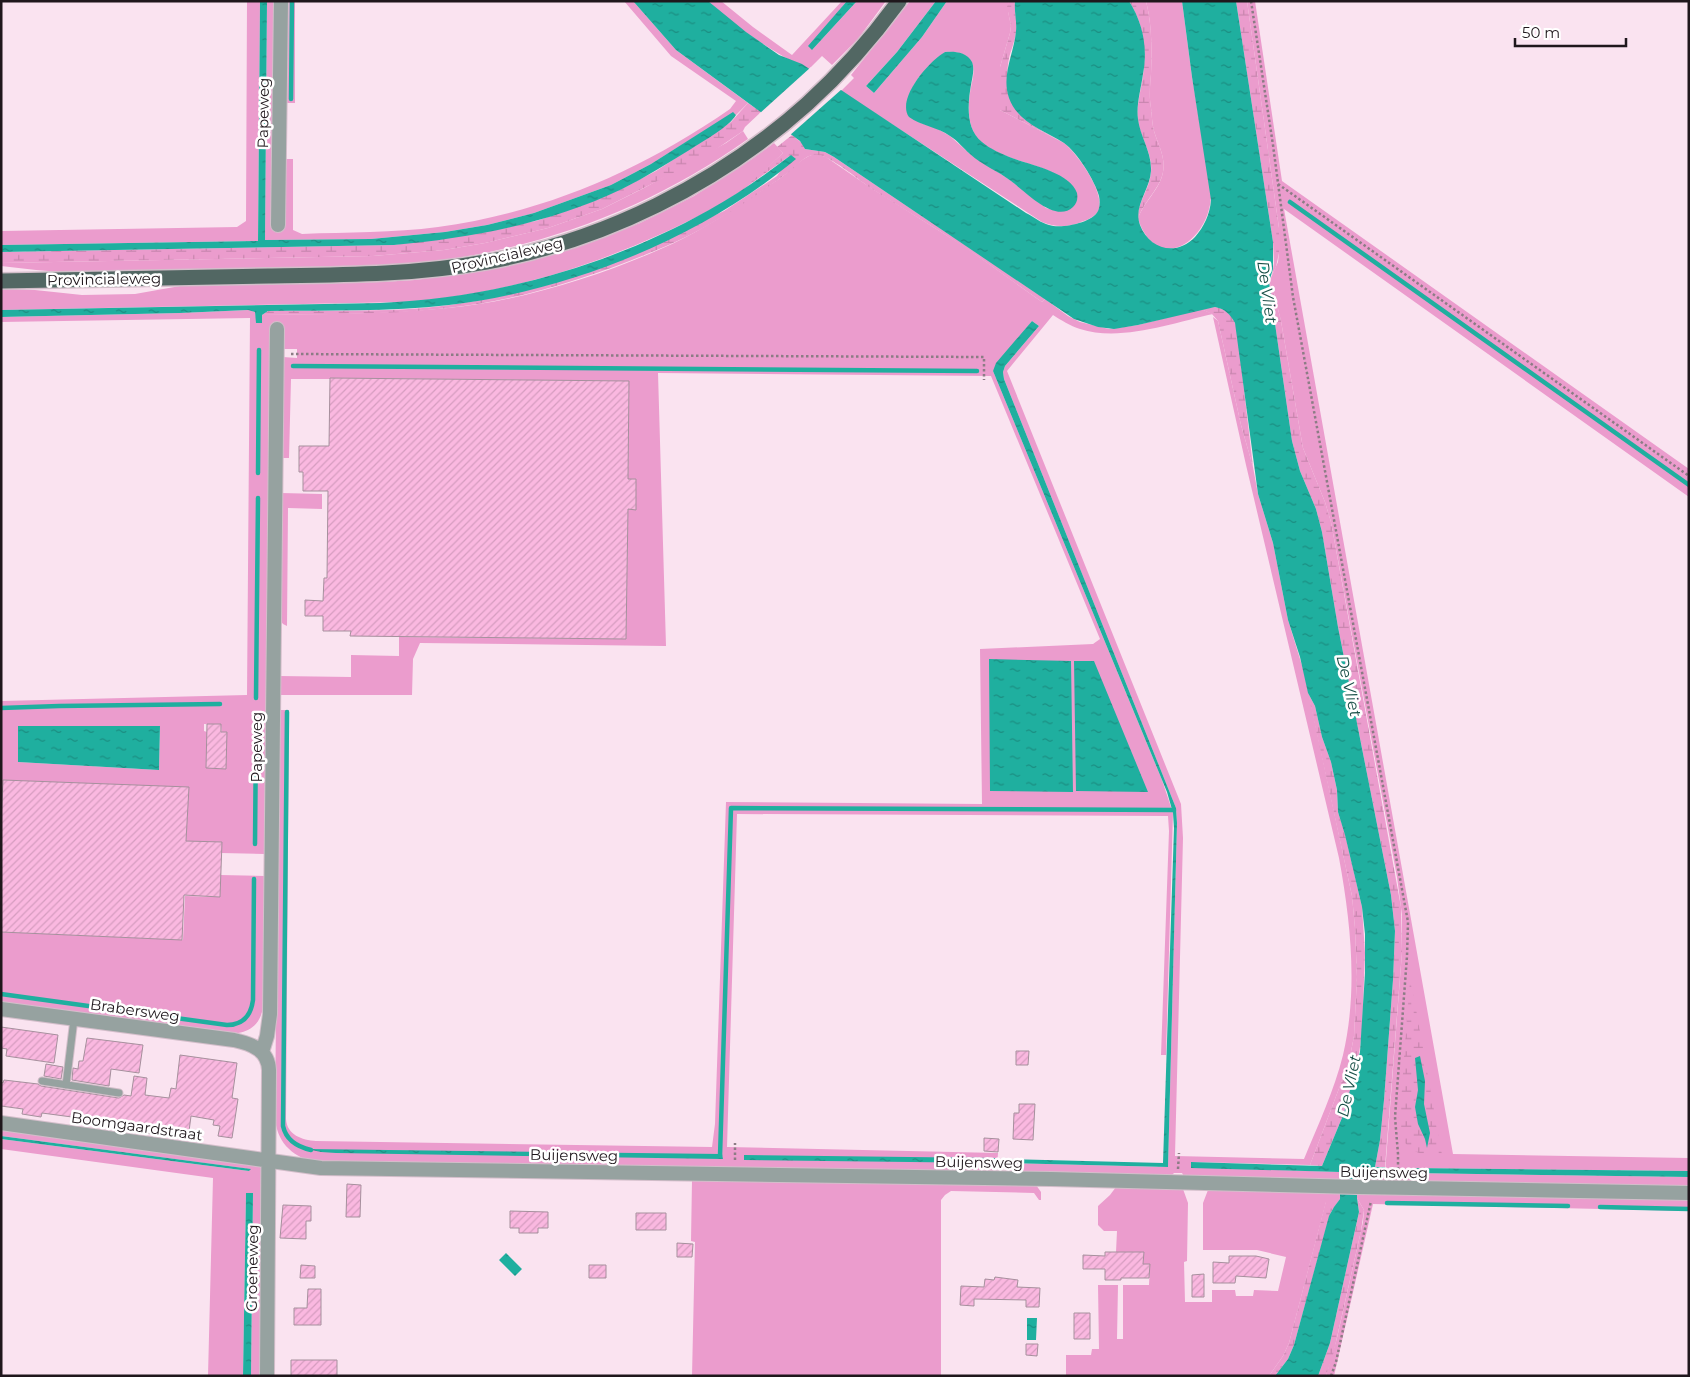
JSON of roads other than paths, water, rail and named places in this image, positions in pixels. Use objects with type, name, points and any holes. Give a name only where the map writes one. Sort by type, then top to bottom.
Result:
[{"type":"main road","name":"Provincialeweg","points":[[1,281],[378,274],[443,269],[489,262],[560,244],[638,214],[700,182],[734,160],[805,106],[858,51],[899,1]]},
{"type":"street","name":"Papeweg","points":[[278,225],[281,1]]},
{"type":"street","name":"Papeweg","points":[[262,1052],[268,1036],[270,1014],[277,329]]},
{"type":"street","name":"Brabersweg","points":[[1,1009],[234,1040],[250,1044],[262,1052]]},
{"type":"street","points":[[262,1052],[268,1062],[269,1070],[269,1161]]},
{"type":"street","name":"Boomgaardstraat","points":[[1,1123],[269,1161]]},
{"type":"street","name":"Buijensweg","points":[[269,1161],[321,1168],[1076,1180],[1358,1188],[1689,1193]]},
{"type":"street","name":"Groeneweg","points":[[267,1376],[269,1161]]},
{"type":"lane","points":[[66,1085],[74,1019]]},
{"type":"lane","points":[[42,1082],[119,1093]]},
{"type":"water","points":[[260,1],[267,1],[265,240],[371,239],[445,232],[487,225],[534,213],[611,185],[651,164],[733,112],[736,115],[733,120],[709,138],[622,189],[595,201],[539,220],[482,233],[394,245],[1,252],[1,245],[258,241]]},
{"type":"water","name":"De Vliet","points":[[633,1],[708,1],[746,32],[779,55],[802,64],[1026,213],[1046,224],[1061,226],[1076,224],[1090,219],[1098,211],[1099,196],[1090,175],[1069,147],[1025,120],[1013,107],[1009,98],[1006,81],[1015,40],[1015,1],[1129,1],[1138,18],[1143,36],[1145,55],[1138,114],[1139,126],[1151,164],[1150,178],[1140,205],[1138,218],[1144,233],[1150,240],[1156,245],[1172,248],[1180,247],[1195,237],[1204,225],[1211,200],[1182,1],[1236,1],[1273,242],[1273,269],[1269,282],[1292,441],[1300,471],[1316,509],[1322,532],[1338,627],[1391,895],[1395,931],[1384,1100],[1375,1167],[1385,1167],[1385,1173],[1361,1172],[1357,1175],[1359,1212],[1330,1343],[1318,1376],[1275,1376],[1288,1359],[1294,1345],[1329,1216],[1340,1199],[1340,1172],[1191,1168],[1191,1162],[1322,1166],[1344,1113],[1360,1052],[1365,973],[1365,934],[1362,907],[1338,812],[1337,790],[1331,762],[1322,737],[1315,706],[1308,693],[1300,657],[1288,620],[1273,543],[1258,494],[1235,323],[1227,312],[1215,307],[1114,329],[1098,327],[1074,319],[834,157],[825,152],[805,149],[800,141],[676,50]]},
{"type":"water","points":[[847,1],[857,1],[812,50],[808,46]]},
{"type":"water","points":[[936,1],[947,1],[922,37],[874,93],[866,86],[897,52]]},
{"type":"water","points":[[945,52],[964,54],[972,62],[973,71],[969,115],[970,123],[977,137],[985,145],[996,151],[1049,170],[1066,180],[1077,193],[1077,201],[1073,207],[1066,211],[1058,212],[1049,209],[1006,177],[975,158],[950,136],[909,117],[906,109],[910,91],[931,63]]},
{"type":"water","points":[[791,155],[796,159],[759,187],[720,213],[677,236],[633,256],[587,273],[495,298],[404,309],[268,311],[262,315],[262,323],[256,323],[255,312],[248,310],[1,317],[1,310],[380,303],[423,300],[508,286],[550,276],[591,263],[671,230],[730,197]]},
{"type":"water","points":[[1032,321],[1039,326],[1005,366],[1003,372],[1004,379],[1176,808],[1168,1167],[1007,1163],[1007,1159],[1163,1163],[1174,828],[1173,813],[1167,792],[993,371],[996,363]]},
{"type":"water","points":[[989,659],[1071,661],[1073,792],[990,791]]},
{"type":"water","points":[[1074,661],[1094,661],[1148,792],[1076,791]]},
{"type":"water","points":[[18,726],[160,726],[159,770],[18,762]]},
{"type":"water","points":[[1420,1056],[1425,1081],[1424,1104],[1430,1133],[1427,1148],[1418,1124],[1415,1107],[1418,1090],[1415,1058]]},
{"type":"water","points":[[1,1136],[251,1169],[249,1171],[1,1139]]},
{"type":"water","points":[[307,1149],[722,1154],[723,1159],[336,1153]]},
{"type":"water","points":[[744,1155],[995,1158],[994,1163],[744,1160]]},
{"type":"water","points":[[1411,1168],[1689,1171],[1689,1177],[1411,1173]]},
{"type":"water","points":[[246,1193],[253,1193],[251,1376],[243,1376]]},
{"type":"water","points":[[506,1253],[522,1269],[515,1276],[499,1260]]},
{"type":"water","points":[[1027,1318],[1037,1318],[1036,1340],[1027,1340]]},
{"type":"waterway","points":[[291,99],[292,1]]},
{"type":"waterway","points":[[1290,202],[1689,485]]},
{"type":"waterway","points":[[258,473],[259,350]]},
{"type":"waterway","points":[[293,366],[977,371]]},
{"type":"waterway","points":[[256,698],[258,498]]},
{"type":"waterway","points":[[1,708],[220,704]]},
{"type":"waterway","points":[[287,712],[283,1126],[293,1142],[311,1150]]},
{"type":"waterway","points":[[255,844],[256,731]]},
{"type":"waterway","points":[[720,1156],[731,808],[1174,810]]},
{"type":"waterway","points":[[1,994],[227,1025],[238,1023],[248,1015],[253,1000],[254,879]]},
{"type":"waterway","points":[[1387,1203],[1568,1206]]},
{"type":"waterway","points":[[1600,1207],[1689,1209]]}]
